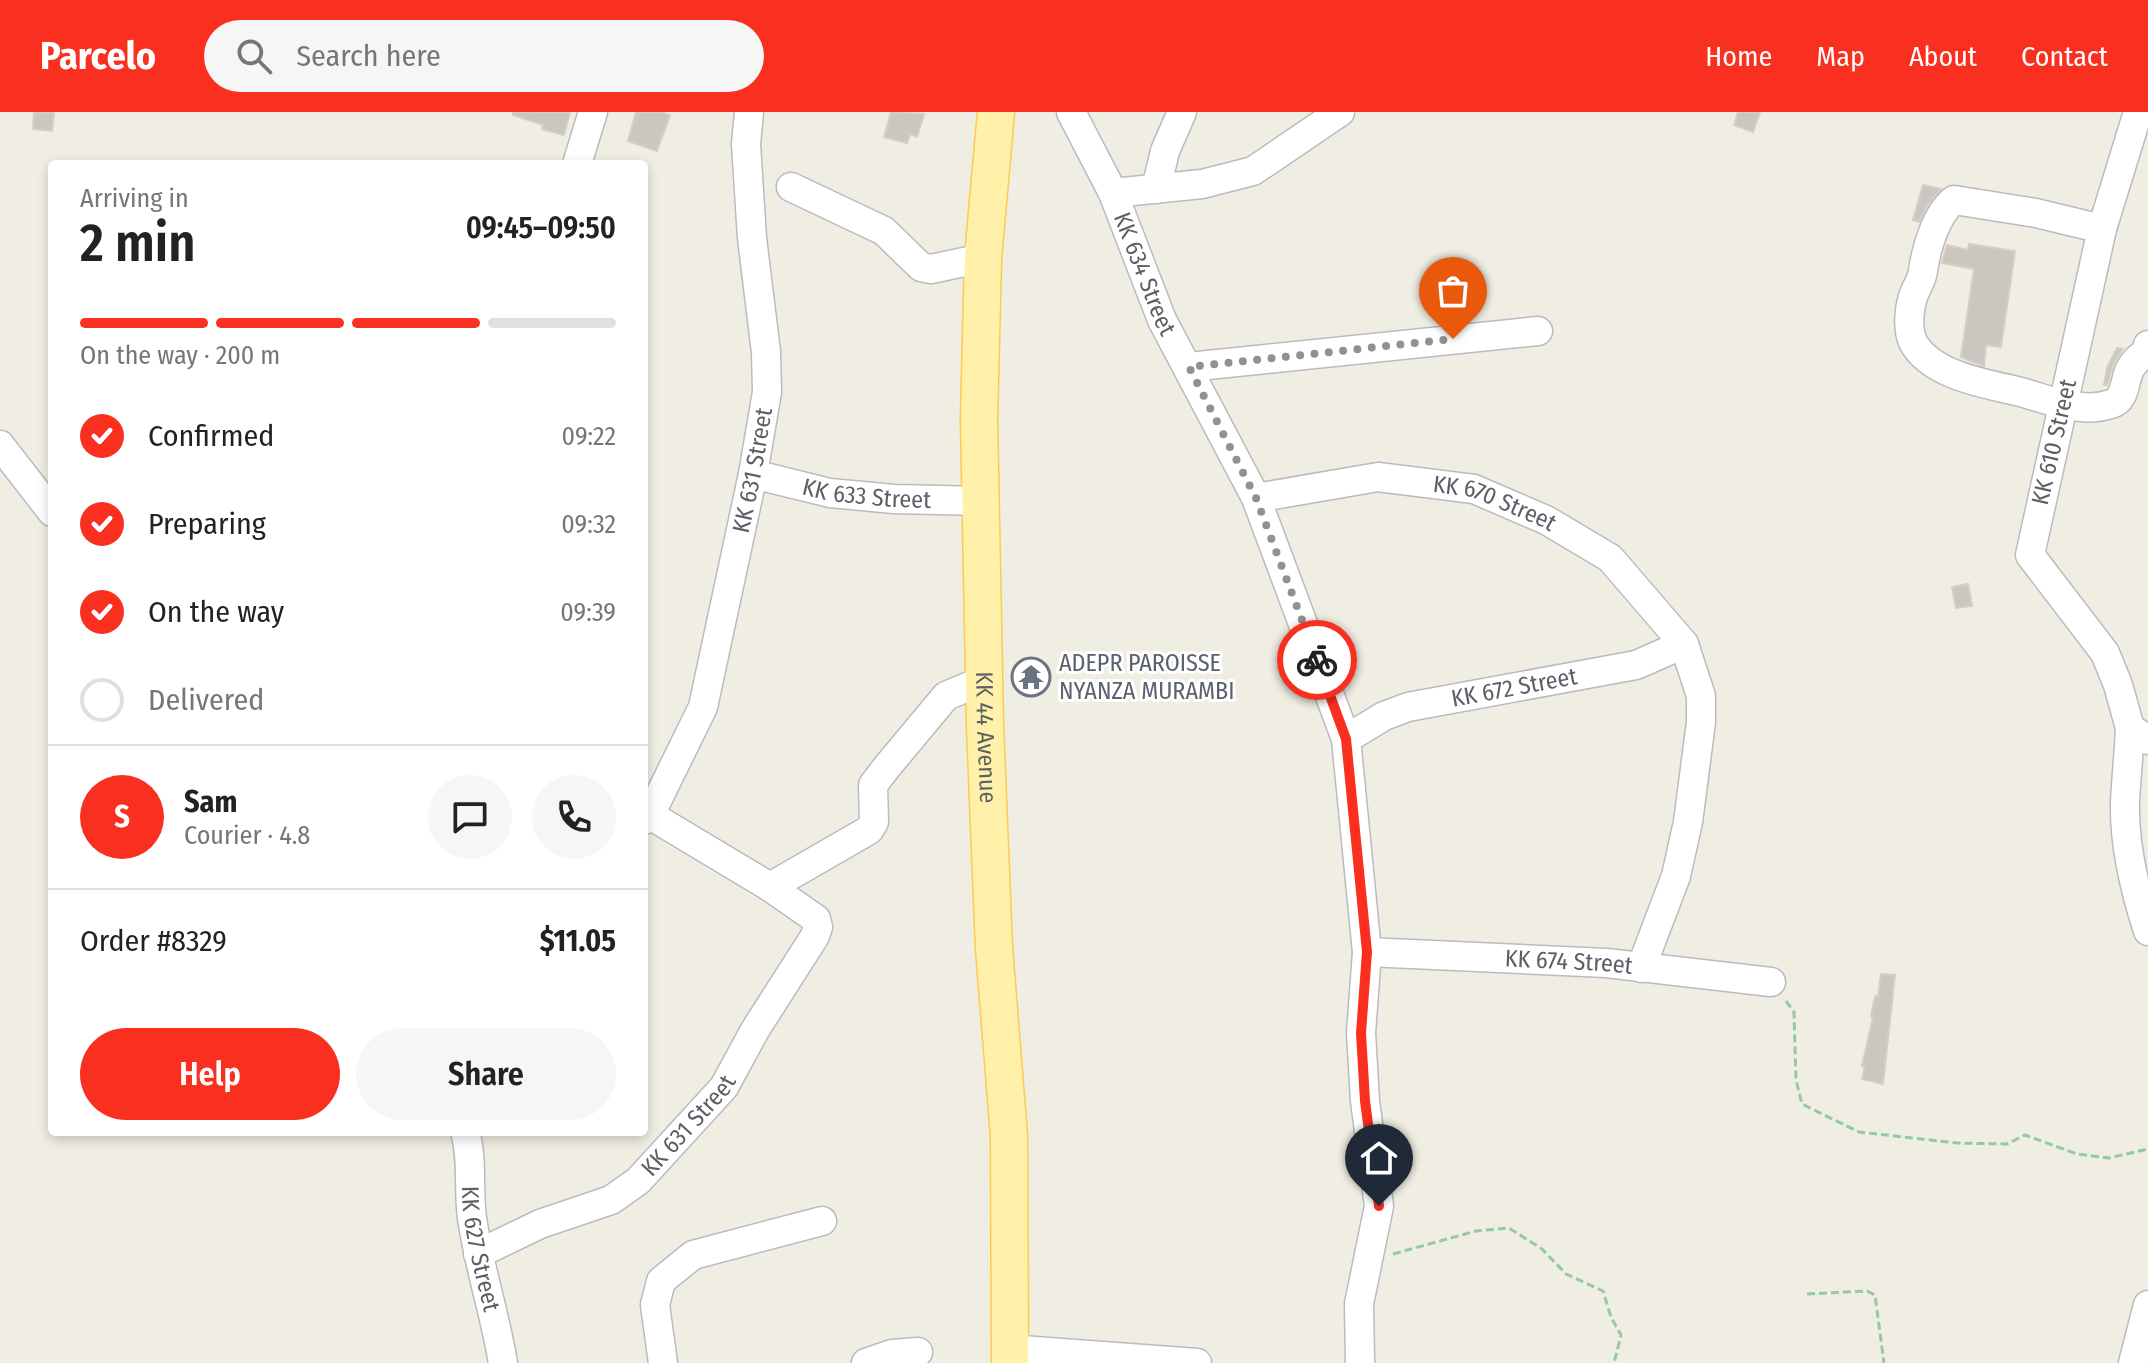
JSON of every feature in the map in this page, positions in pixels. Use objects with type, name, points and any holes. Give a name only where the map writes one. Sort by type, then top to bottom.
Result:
[{"type":"main road","name":"KK 44 Avenue","points":[[990,114],[979,419],[994,948],[1009,1136],[1010,1356]]},
{"type":"street","points":[[578,160],[593,112]]},
{"type":"street","name":"KK 631 Street","points":[[648,815],[703,707],[753,474],[767,392],[766,352],[752,238],[746,144],[749,112]]},
{"type":"street","name":"KK 634 Street","points":[[1071,112],[1113,193],[1162,320],[1256,498],[1346,739],[1367,952],[1362,1047],[1365,1101],[1379,1206],[1358,1316],[1360,1363]]},
{"type":"street","points":[[1156,189],[1165,151],[1182,112]]},
{"type":"street","points":[[1113,193],[1202,184],[1253,171],[1340,112]]},
{"type":"street","name":"KK 610 Street","points":[[2138,112],[2102,229],[2030,555],[2105,653],[2139,734],[2125,805],[2129,854],[2148,931]]},
{"type":"street","points":[[791,187],[884,231],[921,267],[931,269],[983,258]]},
{"type":"street","points":[[2102,229],[2036,213],[1954,200],[1945,207],[1914,295],[1909,321],[1913,341],[1925,355],[1975,383],[2079,407],[2112,404],[2121,397],[2128,373],[2134,362],[2147,352],[2148,345]]},
{"type":"street","points":[[1189,367],[1538,331]]},
{"type":"street","points":[[0,445],[48,507]]},
{"type":"street","name":"KK 633 Street","points":[[753,474],[830,493],[894,499],[981,501]]},
{"type":"street","name":"KK 670 Street","points":[[1256,498],[1378,477],[1474,489],[1546,520],[1610,558],[1684,644]]},
{"type":"street","points":[[1641,968],[1676,876],[1688,822],[1701,722],[1701,696],[1684,644]]},
{"type":"street","name":"KK 672 Street","points":[[1346,739],[1384,716],[1408,707],[1636,665],[1684,644]]},
{"type":"street","points":[[770,887],[869,830],[874,822],[872,791],[886,768],[946,696],[984,680]]},
{"type":"street","name":"KK 631 Street","points":[[478,1254],[540,1224],[611,1200],[638,1181],[724,1087],[755,1030],[815,936],[818,927],[816,919],[770,887],[648,818]]},
{"type":"street","name":"KK 674 Street","points":[[1367,952],[1552,959],[1771,982]]},
{"type":"street","name":"KK 627 Street","points":[[465,1136],[478,1254],[496,1320],[503,1363]]},
{"type":"street","points":[[663,1363],[655,1305],[661,1281],[693,1255],[822,1221]]},
{"type":"street","points":[[2133,1363],[2148,1305]]},
{"type":"street","points":[[866,1363],[892,1354],[918,1352]]},
{"type":"street","points":[[1010,1356],[1083,1356],[1197,1363]]},
{"type":"path","points":[[1771,982],[1794,1012],[1796,1080],[1802,1104],[1824,1117],[1859,1132],[1957,1143],[2007,1144],[2025,1135],[2077,1154],[2109,1158],[2148,1149]]},
{"type":"path","points":[[1367,1263],[1460,1235],[1509,1228],[1542,1249],[1566,1274],[1603,1291],[1611,1317],[1621,1335],[1614,1363]]},
{"type":"path","points":[[1807,1294],[1867,1291],[1875,1295],[1884,1363]]},
{"type":"building","points":[[34,112],[54,113],[52,131],[33,129]]},
{"type":"building","points":[[513,112],[570,112],[564,135],[542,129],[543,125],[513,115]]},
{"type":"building","points":[[636,112],[670,115],[657,151],[628,141]]},
{"type":"building","points":[[891,112],[924,114],[917,137],[910,134],[907,143],[884,137]]},
{"type":"building","points":[[1738,112],[1760,112],[1753,132],[1734,125]]},
{"type":"building","points":[[1923,185],[1941,189],[1928,204],[1919,222],[1913,220]]},
{"type":"building","points":[[1969,244],[2015,251],[2001,347],[1986,345],[1984,366],[1961,357],[1974,269],[1942,263],[1947,245],[1968,250]]},
{"type":"building","points":[[2117,348],[2123,349],[2114,362],[2107,385],[2104,385],[2107,368]]},
{"type":"building","points":[[1968,584],[1972,606],[1956,608],[1952,587]]},
{"type":"building","points":[[1881,974],[1895,975],[1883,1084],[1862,1079]]},
{"type":"way so far","points":[[1317,660],[1256,498],[1189,367],[1453,339]]},
{"type":"place","name":"ADEPR PAROISSE NYANZA MURAMBI","points":[[1031,677]]},
{"type":"route","points":[[1317,660],[1346,739],[1367,952],[1361,1033],[1365,1101],[1379,1206]]}]
